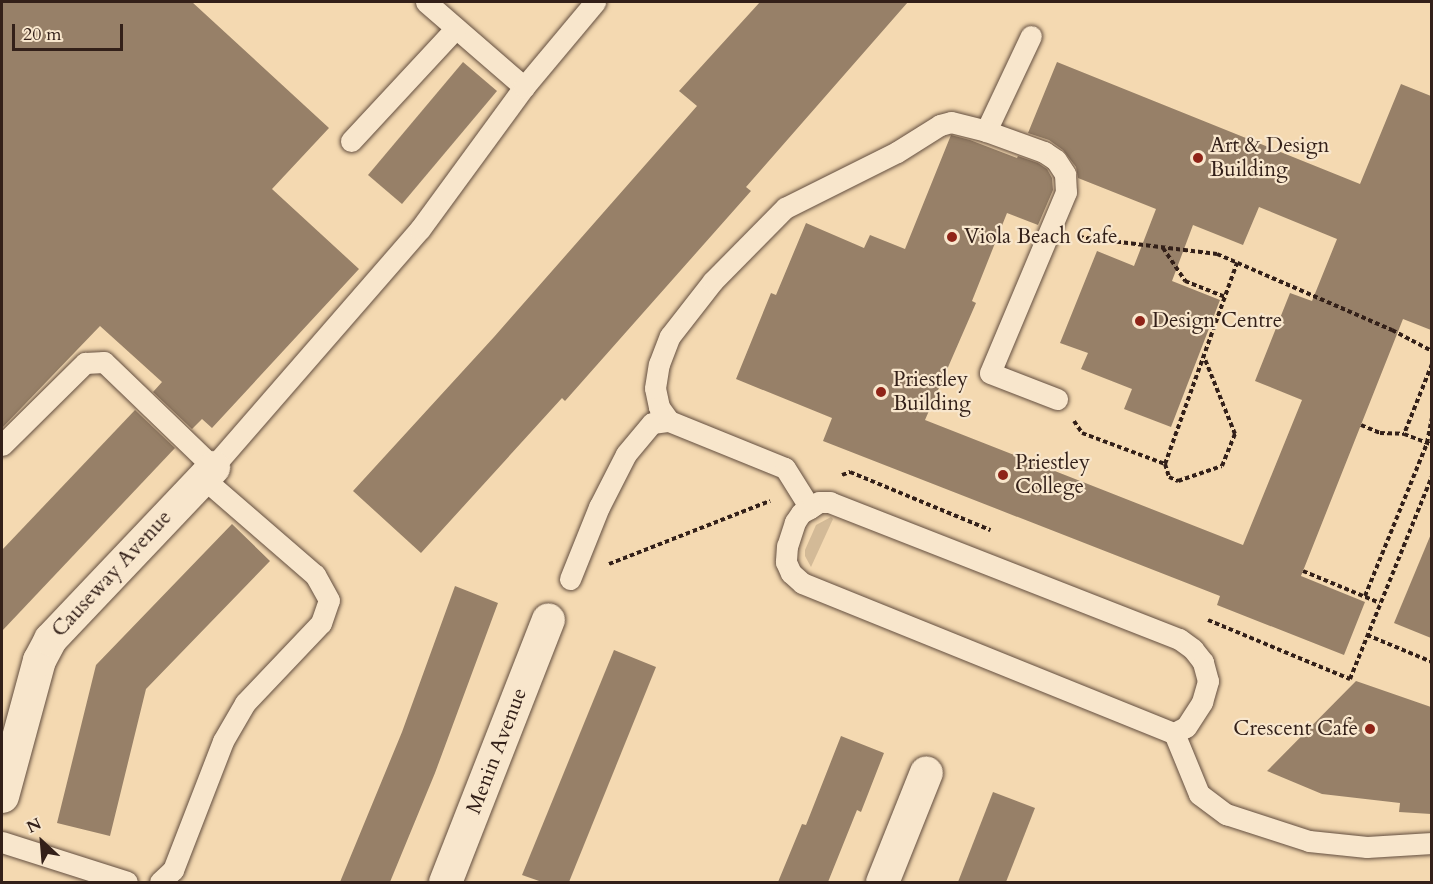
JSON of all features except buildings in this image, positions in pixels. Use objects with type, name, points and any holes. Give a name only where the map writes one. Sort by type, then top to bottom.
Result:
[{"type":"street","name":"Causeway Avenue","points":[[2,796],[39,660],[50,639],[208,472]]},
{"type":"street","name":"Menin Avenue","points":[[446,882],[548,619]]},
{"type":"street","points":[[882,882],[926,771]]},
{"type":"lane","points":[[426,2],[524,87]]},
{"type":"lane","points":[[208,472],[420,229],[586,4]]},
{"type":"lane","points":[[351,141],[456,28]]},
{"type":"lane","points":[[986,131],[1031,36]]},
{"type":"lane","points":[[669,421],[659,407],[656,388],[659,364],[670,336],[713,281],[784,208],[897,152],[940,125],[951,122],[986,131],[1044,152],[1056,160],[1067,182],[1066,192],[990,373],[1057,399]]},
{"type":"lane","points":[[2,445],[85,363],[104,362],[208,472],[315,575],[329,600],[321,623],[245,703],[228,731],[173,870],[160,882]]},
{"type":"lane","points":[[570,579],[599,507],[627,454],[652,423],[669,421],[785,468],[810,507]]},
{"type":"lane","points":[[819,502],[830,502],[1179,639],[1193,648],[1203,662],[1208,681],[1202,702],[1186,727],[1174,732],[802,583],[791,573],[786,562],[787,546],[795,522],[801,513],[810,507],[819,502]]},
{"type":"lane","points":[[1174,732],[1199,794],[1226,814],[1309,841],[1367,847],[1431,843]]},
{"type":"lane","points":[[2,842],[127,882]]},
{"type":"path","points":[[1048,233],[1217,254],[1392,330],[1431,351]]},
{"type":"path","points":[[1163,247],[1185,281],[1225,297]]},
{"type":"path","points":[[1204,356],[1235,434],[1222,466],[1178,481],[1169,477],[1165,464],[1225,297],[1238,263]]},
{"type":"path","points":[[1404,434],[1431,364]]},
{"type":"path","points":[[1057,399],[1082,433],[1165,464]]},
{"type":"path","points":[[1365,596],[1429,444],[1431,418]]},
{"type":"path","points":[[1361,425],[1380,433],[1404,434],[1429,444]]},
{"type":"path","points":[[1325,669],[1350,678],[1431,476]]},
{"type":"path","points":[[1303,571],[1380,603]]},
{"type":"path","points":[[1367,635],[1431,662]]},
{"type":"shaded area","points":[[831,517],[833,519],[811,567],[805,556],[805,550],[816,525]]},
{"type":"place","name":"Art & Design Building","points":[[1198,158]]},
{"type":"place","name":"Viola Beach Cafe","points":[[952,237]]},
{"type":"place","name":"Design Centre","points":[[1140,321]]},
{"type":"place","name":"Priestley Building","points":[[881,392]]},
{"type":"place","name":"Priestley College","points":[[1003,475]]},
{"type":"place","name":"Crescent Cafe","points":[[1370,729]]}]
